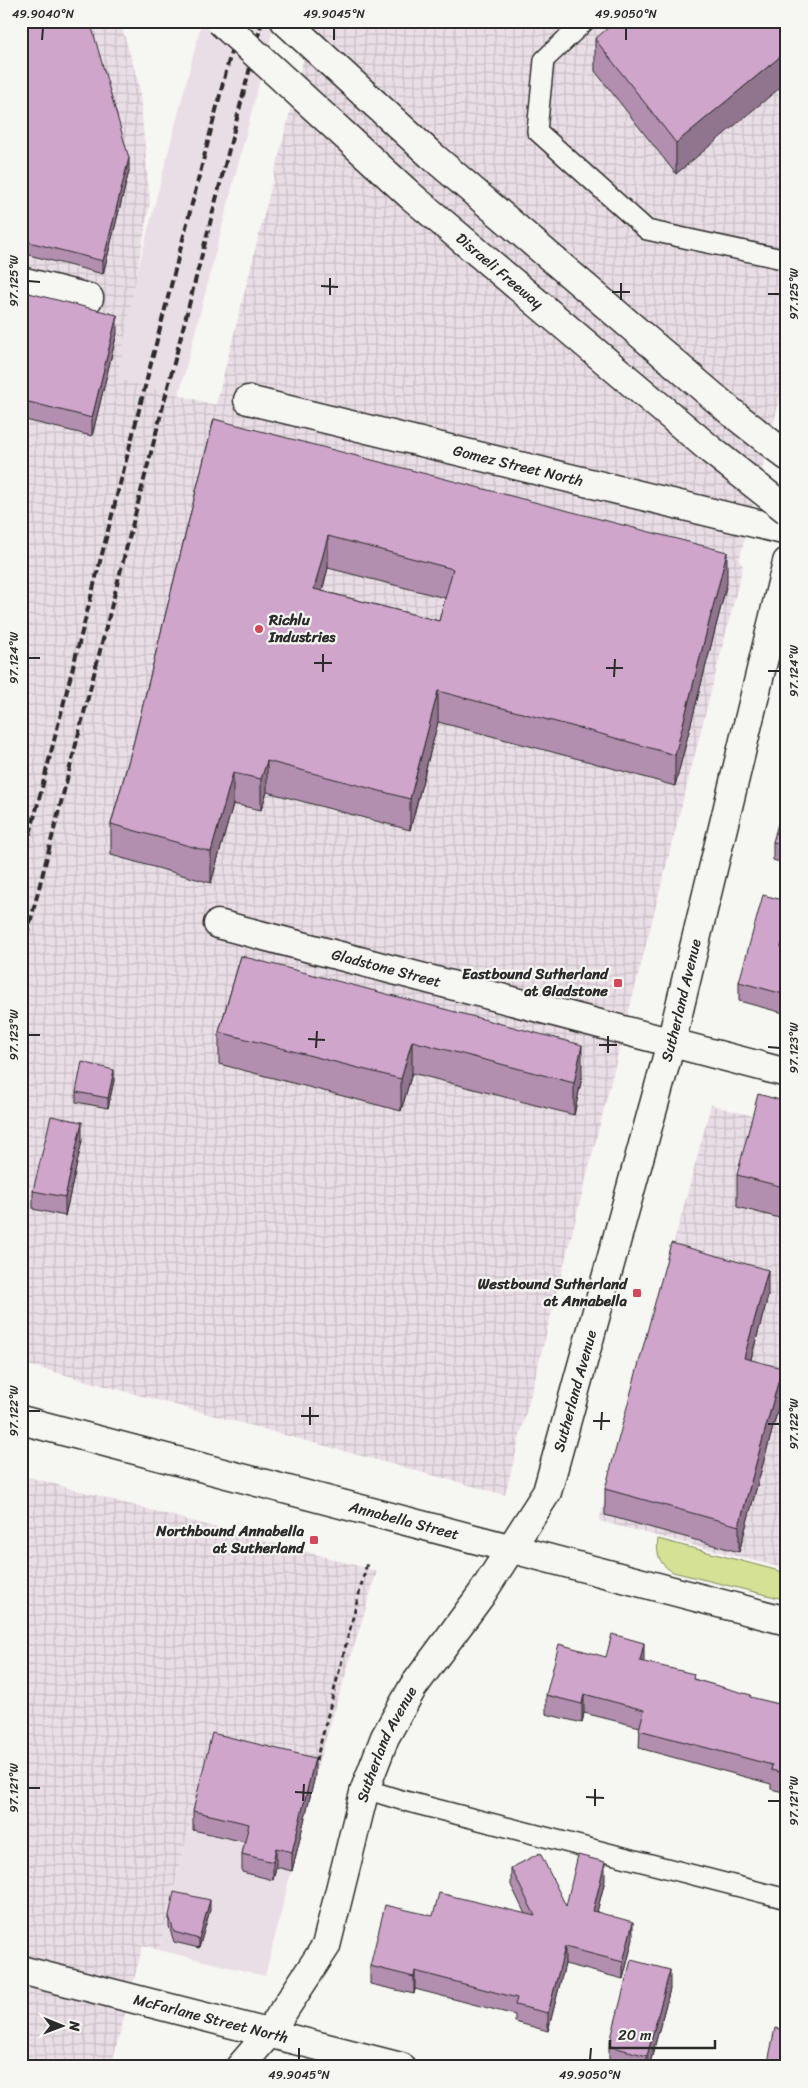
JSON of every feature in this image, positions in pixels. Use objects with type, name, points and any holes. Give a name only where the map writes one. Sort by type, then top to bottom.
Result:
[{"type":"street","name":"Disraeli Freeway","points":[[220,21],[411,196],[710,450],[787,510]]},
{"type":"street","points":[[285,21],[430,156],[736,416],[787,456]]},
{"type":"street","points":[[21,280],[89,298]]},
{"type":"street","name":"Gomez Street North","points":[[248,400],[787,530]]},
{"type":"street","name":"Sutherland Avenue","points":[[240,2067],[269,2033],[326,1946],[365,1790],[386,1738],[412,1688],[481,1595],[547,1492],[671,1043],[787,562]]},
{"type":"street","name":"Gladstone Street","points":[[218,924],[787,1073]]},
{"type":"street","name":"Annabella Street","points":[[21,1420],[787,1621]]},
{"type":"street","name":"McFarlane Street North","points":[[21,1970],[401,2067]]},
{"type":"lane","points":[[585,21],[544,60],[537,131],[647,230],[787,260]]},
{"type":"lane","points":[[365,1790],[787,1899]]},
{"type":"path","points":[[316,1761],[367,1563]]},
{"type":"shaded area","points":[[21,21],[120,21],[139,84],[150,202],[117,379],[216,405],[313,21],[787,21],[787,370],[739,561],[743,566],[505,1495],[21,1363]]},
{"type":"shaded area","points":[[202,21],[275,21],[21,1010],[69,537]]},
{"type":"shaded area","points":[[711,1105],[787,1125],[787,1569],[599,1521]]},
{"type":"shaded area","points":[[21,1475],[377,1571],[317,1768],[210,1742],[159,1950],[143,1945],[111,2067],[21,2067]]},
{"type":"shaded area","points":[[210,1742],[317,1768],[265,1976],[159,1950]]},
{"type":"green space","points":[[658,1539],[787,1573],[787,1600],[673,1572],[664,1566],[659,1558]]},
{"type":"building","points":[[21,21],[90,21],[129,158],[103,261],[21,240]]},
{"type":"building","points":[[616,21],[787,21],[787,51],[676,143],[595,39]]},
{"type":"building","points":[[25,292],[117,315],[92,418],[21,400],[21,307]]},
{"type":"building","name":"Richlu Industries","points":[[214,419],[727,552],[675,755],[438,691],[410,799],[267,761],[261,779],[233,773],[211,852],[111,824],[133,745]],"holes":[[[328,536],[453,569],[439,621],[314,589]]]},
{"type":"building","points":[[781,812],[787,814],[787,845],[773,842]]},
{"type":"building","points":[[763,895],[787,901],[787,926],[781,947],[787,949],[787,995],[739,982]]},
{"type":"building","points":[[241,956],[582,1045],[574,1083],[412,1041],[401,1079],[219,1032]]},
{"type":"building","points":[[82,1062],[114,1070],[108,1098],[76,1092]]},
{"type":"building","points":[[758,1094],[787,1102],[787,1188],[737,1175]]},
{"type":"building","points":[[51,1116],[82,1122],[65,1197],[33,1191]]},
{"type":"building","points":[[671,1243],[768,1270],[744,1358],[782,1368],[739,1526],[605,1489]]},
{"type":"building","points":[[612,1634],[644,1643],[640,1661],[694,1674],[693,1679],[751,1695],[750,1697],[787,1706],[787,1774],[771,1770],[772,1765],[639,1730],[644,1710],[584,1694],[582,1704],[546,1695],[559,1644],[606,1657]]},
{"type":"building","points":[[212,1733],[315,1758],[292,1852],[276,1848],[273,1862],[242,1854],[249,1824],[193,1811]]},
{"type":"building","points":[[540,1853],[566,1906],[578,1855],[605,1862],[593,1911],[633,1922],[623,1962],[565,1947],[548,2013],[515,2005],[517,1998],[415,1971],[414,1977],[370,1966],[385,1905],[433,1916],[439,1893],[535,1916],[511,1868]]},
{"type":"building","points":[[174,1892],[210,1900],[199,1939],[174,1932],[169,1916]]},
{"type":"building","points":[[631,1960],[670,1970],[647,2056],[609,2046]]},
{"type":"building","points":[[775,2028],[787,2031],[787,2067],[767,2067]]},
{"type":"railway","points":[[21,869],[239,21]]},
{"type":"railway","points":[[21,958],[262,21]]},
{"type":"place","name":"Richlu Industries","points":[[259,629]]},
{"type":"place","name":"Eastbound Sutherland at Gladstone","points":[[618,983]]},
{"type":"place","name":"Westbound Sutherland at Annabella","points":[[637,1293]]},
{"type":"place","name":"Northbound Annabella at Sutherland","points":[[314,1540]]}]
